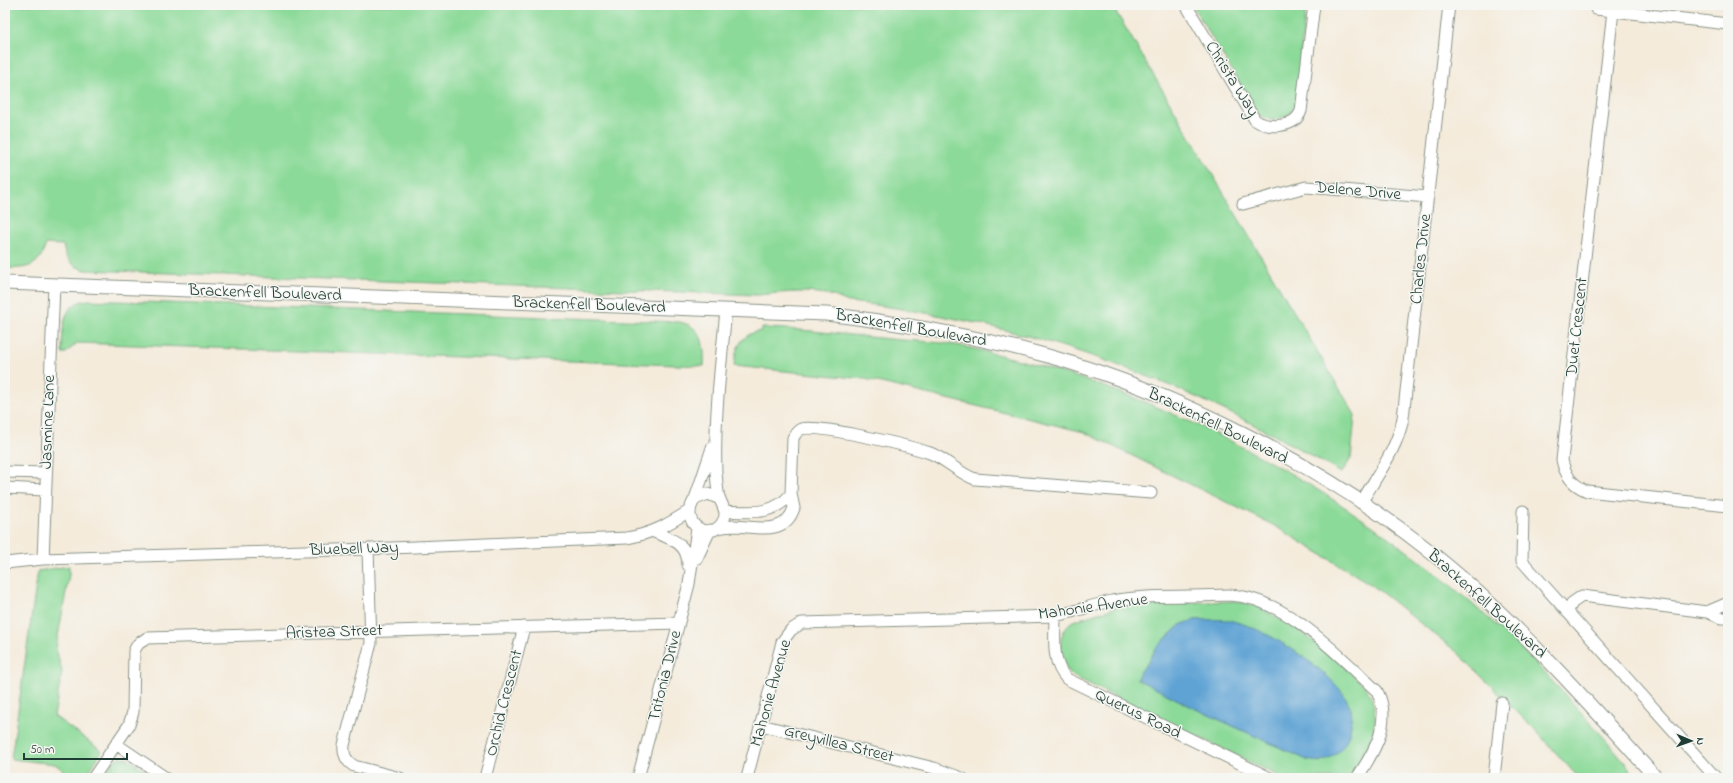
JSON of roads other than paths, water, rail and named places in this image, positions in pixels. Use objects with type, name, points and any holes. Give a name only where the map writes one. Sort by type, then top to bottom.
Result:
[{"type":"street","name":"Christa Way","points":[[1186,5],[1255,120],[1261,124],[1273,125],[1294,121],[1300,116],[1314,5]]},
{"type":"street","name":"Charles Drive","points":[[1361,503],[1393,451],[1400,434],[1449,5]]},
{"type":"street","points":[[1596,9],[1728,24]]},
{"type":"street","name":"Duet Crescent","points":[[1613,11],[1563,452],[1563,467],[1575,485],[1587,491],[1728,506]]},
{"type":"street","name":"Delene Drive","points":[[1243,204],[1306,187],[1428,197]]},
{"type":"street","name":"Brackenfell Boulevard","points":[[5,283],[826,314],[890,322],[996,343],[1049,356],[1150,392],[1213,420],[1267,446],[1361,503],[1422,546],[1484,598],[1547,658],[1656,778]]},
{"type":"street","name":"Jasmine Lane","points":[[43,559],[54,285]]},
{"type":"street","points":[[713,529],[722,524],[725,511],[720,499],[717,483],[715,438],[726,310]]},
{"type":"street","points":[[659,530],[696,526],[713,529],[734,526],[770,529],[787,520],[793,511],[794,503],[791,494],[795,435],[802,429],[824,428],[931,453],[964,475],[974,479],[1151,493]]},
{"type":"street","points":[[659,530],[689,511],[702,484],[715,438]]},
{"type":"street","points":[[5,472],[46,473]]},
{"type":"street","points":[[5,488],[46,490]]},
{"type":"street","points":[[695,499],[708,494],[720,499]]},
{"type":"street","points":[[725,511],[756,512],[769,510],[781,504],[791,494]]},
{"type":"street","points":[[689,511],[690,519],[696,526]]},
{"type":"street","points":[[1523,511],[1522,561],[1716,778]]},
{"type":"street","name":"Tritonia Drive","points":[[690,579],[696,526]]},
{"type":"street","name":"Tritonia Drive","points":[[638,778],[690,579],[704,540],[713,529]]},
{"type":"street","points":[[659,530],[679,542],[684,548],[688,558],[690,579]]},
{"type":"street","name":"Bluebell Way","points":[[5,563],[43,559],[368,549],[628,538],[659,530]]},
{"type":"street","points":[[368,549],[371,643],[344,745],[344,755],[354,766],[400,778]]},
{"type":"street","name":"Mahonie Avenue","points":[[747,778],[782,642],[791,630],[802,623],[1055,616],[1076,612],[1111,601],[1129,599],[1242,596],[1258,600],[1273,607],[1319,637],[1377,691],[1382,700],[1384,713],[1381,732],[1371,756],[1357,778]]},
{"type":"street","points":[[1567,612],[1572,603],[1582,596],[1707,612],[1721,618],[1728,618]]},
{"type":"street","points":[[1707,612],[1728,603]]},
{"type":"street","name":"Querus Road","points":[[1055,616],[1057,664],[1062,674],[1067,679],[1270,778]]},
{"type":"street","name":"Aristea Street","points":[[93,778],[129,725],[132,712],[134,651],[138,644],[146,638],[678,623]]},
{"type":"street","name":"Orchid Crescent","points":[[485,778],[524,627]]},
{"type":"street","points":[[1494,778],[1502,703]]},
{"type":"street","name":"Greyvillea Street","points":[[761,725],[927,766],[962,778]]},
{"type":"street","points":[[116,744],[166,778]]},
{"type":"street","name":"Brackenfell Boulevard","points":[[1635,755],[1645,778]]},
{"type":"water","points":[[1194,620],[1228,620],[1242,624],[1274,638],[1305,658],[1320,670],[1342,692],[1351,711],[1350,732],[1346,742],[1340,750],[1332,757],[1322,761],[1307,760],[1196,709],[1137,679],[1140,671],[1147,664],[1156,648],[1180,625]]}]
